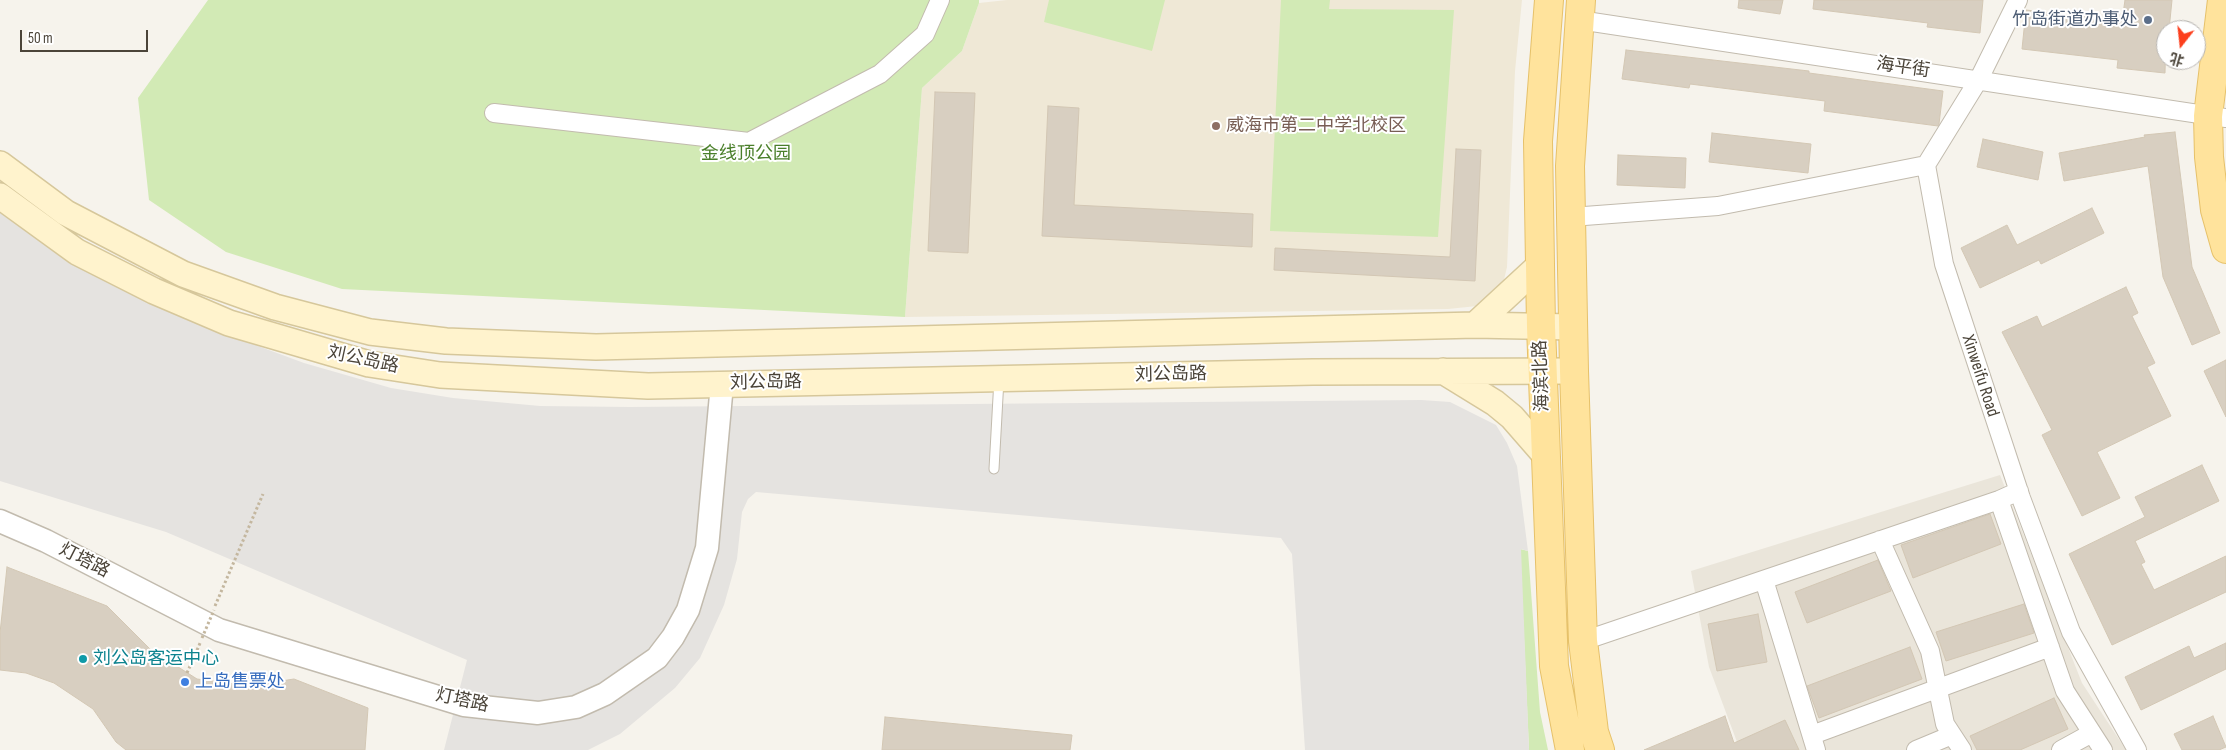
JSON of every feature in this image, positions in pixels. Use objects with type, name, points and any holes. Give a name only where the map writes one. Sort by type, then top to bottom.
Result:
[{"type":"main road","name":"海滨北路","points":[[1549,0],[1540,105],[1542,371],[1554,666],[1570,750]]},
{"type":"main road","points":[[2222,0],[2217,117],[2209,157],[2214,210],[2226,249]]},
{"type":"main road","name":"海滨北路","points":[[1580,10],[1570,166],[1574,371],[1583,641],[1594,732],[1600,750]]},
{"type":"main road","name":"刘公岛路","points":[[0,164],[66,212],[183,274],[275,306],[370,332],[446,341],[606,347],[1475,325],[1573,328]]},
{"type":"main road","name":"刘公岛路","points":[[0,196],[77,252],[154,291],[229,323],[369,364],[440,375],[648,386],[1443,370],[1574,371]]},
{"type":"main road","points":[[1475,325],[1540,265]]},
{"type":"main road","points":[[1443,370],[1495,403],[1512,417],[1546,456]]},
{"type":"street","points":[[494,113],[749,142],[880,74],[925,34],[940,0]]},
{"type":"street","points":[[1571,217],[1718,206],[1926,165],[1979,79],[2018,0]]},
{"type":"street","name":"海平街","points":[[1580,10],[1979,79],[2217,117]]},
{"type":"street","name":"Xinweifu Road","points":[[1926,165],[1944,264],[2019,490],[2071,632],[2136,750]]},
{"type":"street","name":"灯塔路","points":[[0,521],[46,541],[219,630],[464,705],[538,713],[576,707],[605,694],[657,658],[673,637],[688,610],[707,548],[722,384]]},
{"type":"street","points":[[1583,641],[1999,500],[2019,490]]},
{"type":"street","points":[[1999,500],[2065,691],[2103,750]]},
{"type":"street","points":[[1880,540],[1930,651],[1944,724],[1962,750]]},
{"type":"street","points":[[1764,580],[1814,742],[1937,689],[2050,647]]},
{"type":"street","points":[[2061,750],[2092,733]]},
{"type":"street","points":[[1916,750],[1952,735]]},
{"type":"lane","points":[[994,469],[999,379]]},
{"type":"path","points":[[187,673],[263,494]]},
{"type":"shaded area","name":"威海市第二中学北校区","points":[[1007,0],[1522,0],[1515,71],[1507,267],[1502,288],[1477,306],[1448,309],[905,317],[922,88],[962,51],[979,3]]},
{"type":"shaded area","points":[[0,212],[68,258],[149,303],[304,363],[391,388],[453,398],[540,406],[630,407],[1421,400],[1450,402],[1496,425],[1507,443],[1517,466],[1528,551],[1521,549],[1529,750],[1305,750],[1292,554],[1281,538],[756,492],[748,499],[742,512],[737,559],[724,605],[700,658],[675,688],[620,734],[588,750],[444,750],[467,660],[166,532],[0,481]]},
{"type":"shaded area","points":[[2000,475],[2082,683],[2126,750],[1740,750],[1709,667],[1691,571]]},
{"type":"green space","name":"金线顶公园","points":[[208,0],[979,0],[979,3],[962,51],[922,88],[905,317],[342,289],[226,252],[149,200],[138,98]]},
{"type":"green space","points":[[1049,0],[1165,0],[1152,51],[1044,22]]},
{"type":"green space","points":[[1281,0],[1330,0],[1329,9],[1454,10],[1438,237],[1270,231]]},
{"type":"green space","points":[[1520,549],[1528,551],[1540,712],[1548,750],[1529,750]]},
{"type":"building","points":[[1739,0],[1783,0],[1780,14],[1738,8]]},
{"type":"building","points":[[1814,0],[1983,0],[1980,33],[1927,27],[1928,23],[1813,9]]},
{"type":"building","points":[[2125,0],[2172,0],[2170,20],[2156,20],[2156,70],[2165,70],[2165,73],[2117,68],[2118,60],[2022,49],[2026,10],[2122,21]]},
{"type":"building","points":[[1626,50],[1809,71],[1809,73],[1943,91],[1939,124],[1938,126],[1824,111],[1825,101],[1690,84],[1689,88],[1622,79]]},
{"type":"building","points":[[935,92],[975,93],[968,253],[928,251]]},
{"type":"building","points":[[1048,106],[1079,108],[1074,205],[1253,214],[1252,247],[1042,236]]},
{"type":"building","points":[[2175,132],[2192,267],[2220,333],[2192,345],[2163,277],[2148,166],[2064,181],[2059,153],[2145,137],[2144,135]]},
{"type":"building","points":[[1712,133],[1811,144],[1808,173],[1709,162]]},
{"type":"building","points":[[1983,139],[2043,152],[2038,180],[1977,167]]},
{"type":"building","points":[[1456,149],[1481,150],[1475,281],[1274,270],[1275,248],[1450,257]]},
{"type":"building","points":[[1618,155],[1686,158],[1685,188],[1617,185]]},
{"type":"building","points":[[2092,208],[2104,233],[2041,264],[2039,260],[1980,288],[1961,248],[2007,225],[2017,245]]},
{"type":"building","points":[[2126,287],[2138,313],[2132,316],[2155,363],[2147,367],[2171,416],[2097,452],[2120,498],[2082,516],[2042,435],[2052,430],[2002,332],[2037,316],[2042,327]]},
{"type":"building","points":[[2226,360],[2226,417],[2204,371]]},
{"type":"building","points":[[2202,465],[2219,501],[2135,541],[2145,562],[2141,564],[2154,590],[2226,556],[2226,592],[2112,645],[2069,554],[2145,517],[2135,497]]},
{"type":"building","points":[[1990,514],[2001,544],[1913,578],[1901,545]]},
{"type":"building","points":[[1878,560],[1891,591],[1807,623],[1795,592]]},
{"type":"building","name":"刘公岛客运中心","points":[[7,567],[107,606],[150,649],[197,679],[249,686],[294,679],[368,708],[365,750],[126,750],[116,742],[93,709],[54,683],[26,673],[0,670],[0,633]]},
{"type":"building","points":[[2024,604],[2034,633],[1946,661],[1936,632]]},
{"type":"building","points":[[1758,614],[1767,662],[1717,671],[1708,624]]},
{"type":"building","points":[[2226,643],[2226,669],[2141,710],[2125,677],[2189,646],[2194,658]]},
{"type":"building","points":[[1910,647],[1922,679],[1819,718],[1807,686]]},
{"type":"building","points":[[2054,698],[2068,729],[2020,750],[1977,750],[1970,736]]},
{"type":"building","points":[[1725,716],[1734,743],[1785,720],[1799,750],[1644,750]]},
{"type":"building","points":[[2213,716],[2226,747],[2219,750],[2182,750],[2174,734]]},
{"type":"building","points":[[885,717],[1072,735],[1070,750],[882,750]]},
{"type":"place","name":"竹岛街道办事处","points":[[2148,20]]},
{"type":"place","name":"威海市第二中学北校区","points":[[1216,126]]},
{"type":"place","name":"刘公岛客运中心","points":[[83,659]]},
{"type":"place","name":"上岛售票处","points":[[185,682]]}]
